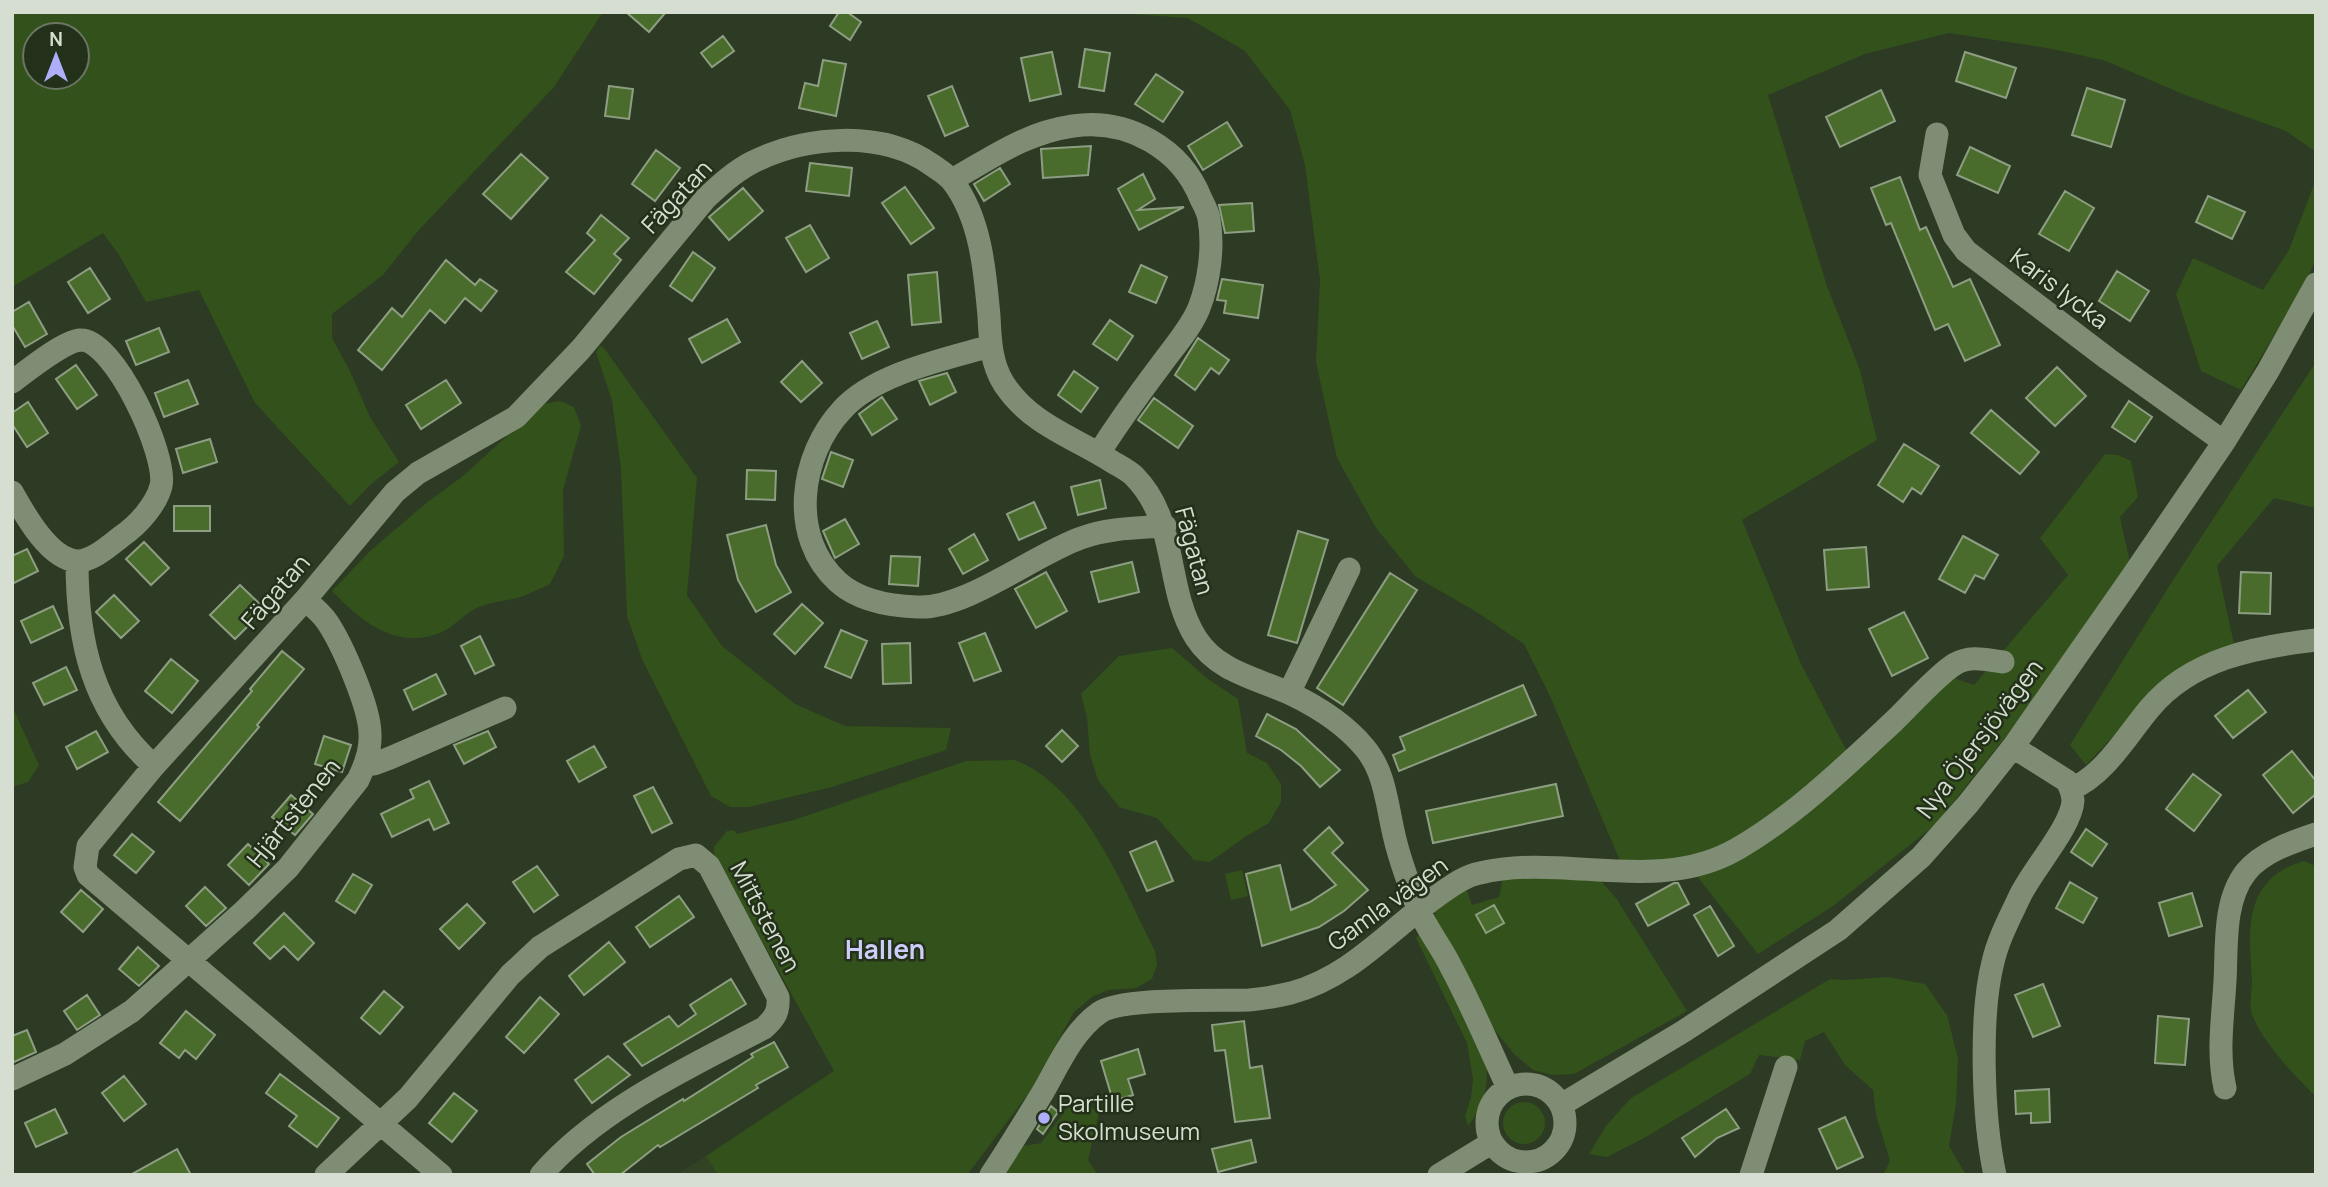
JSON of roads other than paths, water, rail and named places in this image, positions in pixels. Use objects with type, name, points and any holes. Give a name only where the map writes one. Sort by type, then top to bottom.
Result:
[{"type":"street","points":[[952,180],[1020,140],[1075,125],[1106,125],[1128,130],[1155,142],[1179,164],[1195,184],[1209,218],[1210,262],[1198,310],[1099,453]]},
{"type":"street","name":"Karis lycka","points":[[1937,134],[1930,175],[1954,235],[1965,251],[2224,442]]},
{"type":"street","name":"Fägatan","points":[[441,1175],[88,875],[85,867],[88,846],[154,766],[305,600],[395,492],[418,473],[516,417],[581,349],[706,198],[726,180],[749,164],[794,146],[826,141],[855,141],[902,149],[917,155],[952,180],[968,207],[976,233],[986,278],[991,346],[997,370],[1016,400],[1052,429],[1099,453],[1133,475],[1154,501],[1165,526],[1181,607],[1197,640],[1224,667],[1289,693],[1326,712],[1367,749],[1385,789],[1395,841],[1418,910],[1452,967],[1508,1088]]},
{"type":"street","name":"Nya Öjersjövägen","points":[[1561,1105],[1684,1031],[1838,930],[1921,857],[2013,747],[2224,442],[2268,371],[2316,284]]},
{"type":"street","points":[[12,383],[69,343],[81,340],[102,350],[127,385],[147,422],[160,462],[162,484],[155,502],[128,533],[97,555],[77,561],[61,555],[48,544],[27,519],[12,492]]},
{"type":"street","points":[[991,346],[923,366],[869,388],[841,410],[824,433],[812,458],[805,512],[811,542],[821,563],[839,583],[859,596],[887,604],[934,607],[1001,578],[1079,538],[1105,530],[1165,526]]},
{"type":"street","points":[[77,561],[79,619],[85,652],[97,686],[132,747],[154,766]]},
{"type":"street","points":[[1289,693],[1349,569]]},
{"type":"street","name":"Hjärtstenen","points":[[12,1079],[65,1054],[132,1012],[251,904],[304,850],[358,780],[366,764],[370,734],[363,702],[328,623],[305,600]]},
{"type":"street","points":[[2071,789],[2085,783],[2107,761],[2152,705],[2174,684],[2192,673],[2236,654],[2272,645],[2316,640]]},
{"type":"street","name":"Gamla vägen","points":[[991,1175],[1064,1056],[1085,1026],[1100,1011],[1118,1006],[1184,1000],[1254,1000],[1294,992],[1353,965],[1418,910],[1453,885],[1476,873],[1515,867],[1613,872],[1665,871],[1708,863],[1736,850],[1785,818],[1954,665],[1971,658],[2003,662]]},
{"type":"street","points":[[366,764],[390,758],[505,708]]},
{"type":"street","points":[[1995,1175],[1989,1148],[1986,1069],[1986,1022],[1993,960],[2026,883],[2067,820],[2073,801],[2067,781],[2013,747]]},
{"type":"street","points":[[2225,1088],[2220,1066],[2221,1043],[2228,928],[2236,890],[2245,873],[2259,859],[2316,834]]},
{"type":"street","name":"Mittstenen","points":[[382,1124],[408,1098],[510,975],[540,947],[679,859],[696,855],[709,866],[778,997],[779,1009],[774,1019],[764,1028],[619,1108],[586,1132],[541,1175]]},
{"type":"street","points":[[1751,1175],[1786,1068]]},
{"type":"street","points":[[1526,1083],[1538,1085],[1549,1091],[1561,1105],[1565,1120],[1563,1135],[1548,1166],[1505,1157],[1491,1143],[1487,1128],[1488,1110],[1498,1095],[1508,1088],[1526,1083]]},
{"type":"street","points":[[326,1175],[382,1124]]},
{"type":"street","points":[[1439,1175],[1491,1143]]},
{"type":"place","name":"Partille Skolmuseum","points":[[1044,1118]]},
{"type":"district","name":"Hallen","points":[[885,950]]}]
